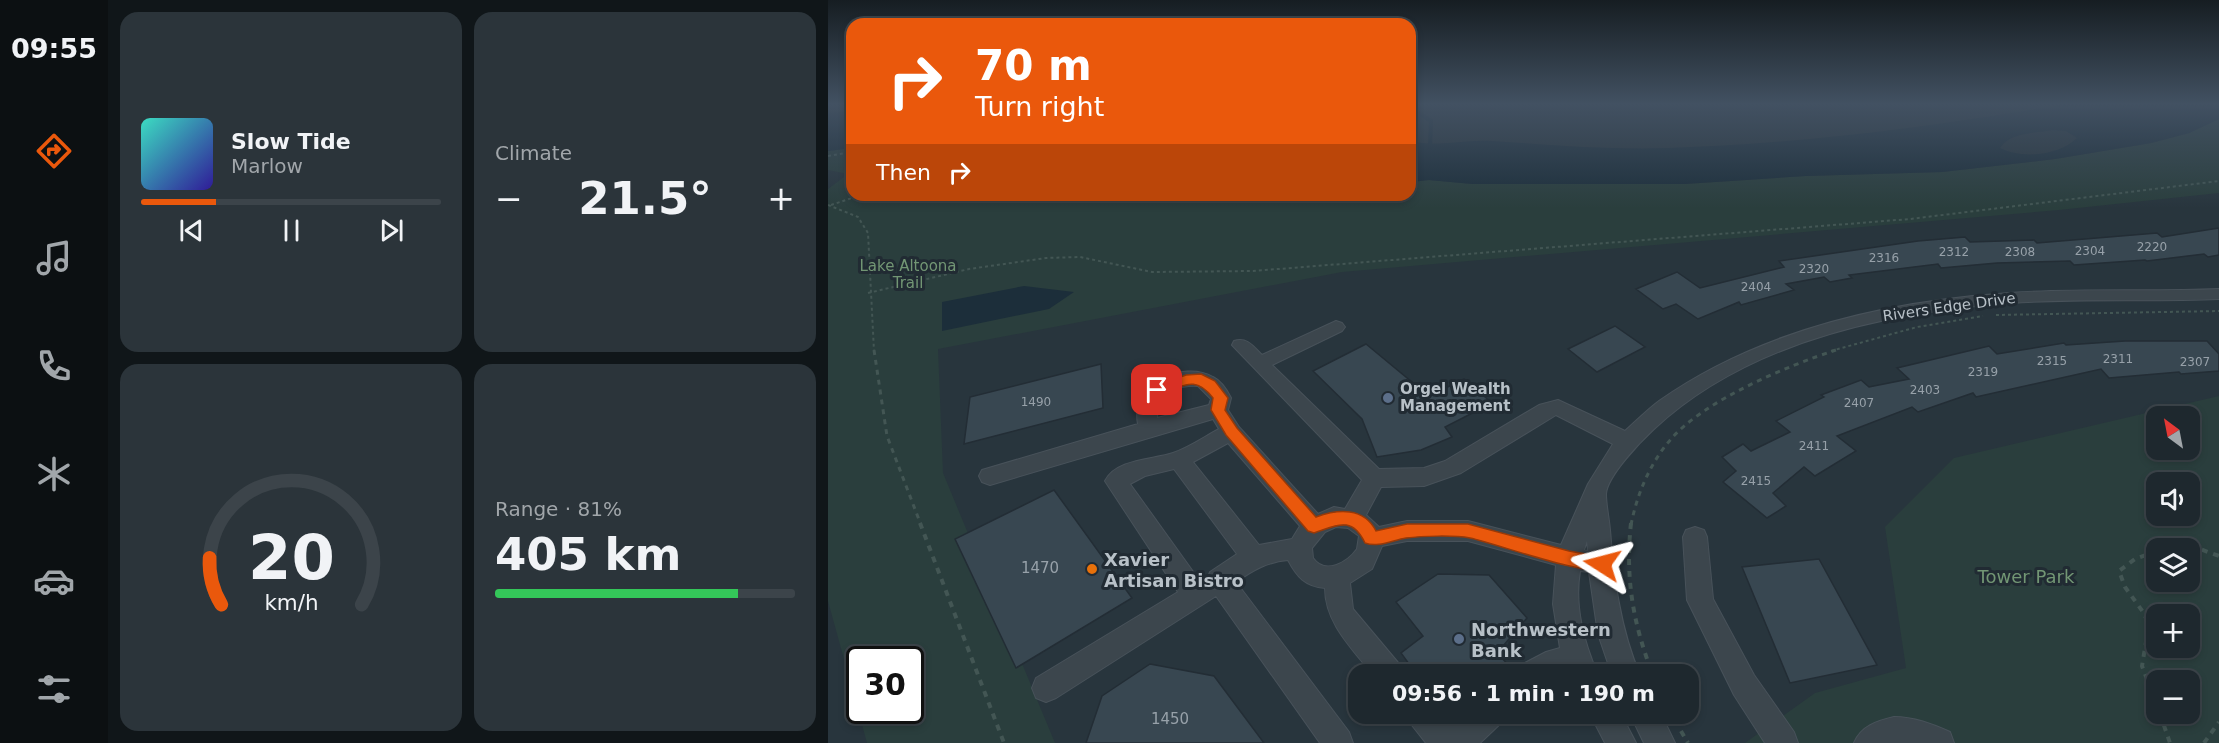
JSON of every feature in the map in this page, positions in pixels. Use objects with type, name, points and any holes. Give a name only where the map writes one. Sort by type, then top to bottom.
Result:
[{"type":"street","name":"Rivers Edge Drive","points":[[1580,664],[1566,610],[1569,558],[1596,491],[1609,466],[1627,441],[1664,407],[1716,376],[1786,344],[1861,321],[1931,306],[2009,298],[2219,294]]},
{"type":"street","points":[[1260,363],[1336,327]]},
{"type":"street","points":[[1241,345],[1374,478],[1424,477],[1453,467],[1546,410],[1558,407],[1627,441]]},
{"type":"street","points":[[1149,428],[1146,410],[1149,399],[1157,390],[1178,381],[1201,379],[1210,384],[1221,398],[1218,410],[1231,432],[1314,526]]},
{"type":"street","points":[[990,476],[1149,428],[1218,410]]},
{"type":"street","points":[[1195,595],[1116,481],[1139,469],[1179,460],[1231,432]]},
{"type":"street","points":[[1179,460],[1253,556]]},
{"type":"street","points":[[1352,518],[1374,478]]},
{"type":"street","points":[[1596,491],[1602,564],[1614,639],[1622,664]]},
{"type":"street","points":[[1334,518],[1352,518],[1365,526],[1371,538],[1369,552],[1362,562],[1353,570],[1337,577],[1317,575],[1307,571],[1300,563],[1298,549],[1305,534],[1314,526],[1334,518]]},
{"type":"street","points":[[1371,538],[1407,531],[1468,531],[1569,558],[1602,564]]},
{"type":"street","points":[[1695,537],[1700,600],[1744,685],[1783,743]]},
{"type":"street","points":[[1046,688],[1219,580],[1253,556],[1269,551],[1298,549]]},
{"type":"street","points":[[1337,577],[1338,603],[1343,616],[1381,664]]},
{"type":"street","points":[[1219,580],[1338,743]]},
{"type":"street","points":[[1551,664],[1556,661],[1565,664]]},
{"type":"street","points":[[1429,724],[1441,738],[1458,741],[1480,724]]},
{"type":"street","points":[[1611,724],[1621,743]]},
{"type":"street","points":[[1650,724],[1660,743]]},
{"type":"street","points":[[1869,743],[1876,737],[1900,731],[1924,735],[1939,743]]},
{"type":"path","points":[[828,156],[846,153]]},
{"type":"path","points":[[868,293],[958,272],[1055,258],[1089,258],[1121,268],[1154,272],[1253,271],[1910,219],[2219,181]]},
{"type":"path","points":[[829,205],[846,200]]},
{"type":"path","points":[[829,205],[852,213],[866,225],[868,293],[880,404],[887,436],[1004,743]]},
{"type":"path","points":[[1649,664],[1636,629],[1632,606],[1628,545],[1633,510],[1644,480],[1666,445],[1691,422],[1714,406],[1809,359],[1874,338],[1943,322],[2021,313],[2219,311]]},
{"type":"path","points":[[2200,549],[2219,556]]},
{"type":"path","points":[[2146,555],[2135,559],[2119,572],[2129,596],[2146,617],[2150,627],[2142,664],[2146,675]]},
{"type":"path","points":[[2204,743],[2219,722]]},
{"type":"path","points":[[2163,724],[2170,743]]},
{"type":"green space","name":"Lake Altoona Trail","points":[[2167,139],[2219,139],[2219,193],[2059,210],[1342,272],[938,349],[943,473],[1055,743],[867,743],[862,724],[924,724],[924,646],[846,646],[846,667],[828,601],[828,189],[846,176],[846,201],[1416,201],[1416,181],[1429,180],[1473,184],[1684,184],[1805,176],[1942,172],[2055,159]]},
{"type":"green space","name":"Lake Altoona Trail","points":[[846,149],[846,174],[828,170],[828,151]]},
{"type":"green space","name":"Tower Park","points":[[2219,396],[2219,743],[1745,743],[1815,693],[1906,668],[1885,527],[1954,458],[2146,413],[2146,460],[2200,460],[2200,406],[2176,406]]},
{"type":"water","points":[[828,139],[846,139],[846,149],[828,151]]},
{"type":"water","points":[[1812,139],[2011,139],[2000,148],[2018,154],[2040,154],[2060,149],[2076,139],[2167,139],[2055,159],[1942,172],[1805,176],[1684,184],[1473,184],[1429,180],[1416,181],[1416,142],[1440,144],[1492,141],[1625,148],[1769,143]]},
{"type":"water","points":[[1024,286],[1074,292],[1049,309],[942,331],[942,302]]},
{"type":"building","points":[[2219,228],[2219,255],[2208,257],[2204,254],[2147,261],[2074,265],[2070,261],[1997,263],[1941,268],[1938,264],[1849,275],[1852,278],[1830,282],[1824,277],[1786,284],[1794,290],[1741,305],[1739,302],[1698,319],[1676,304],[1663,309],[1636,289],[1677,272],[1700,288],[1784,267],[1779,261],[1918,241],[1965,237],[1970,242],[2034,240],[2037,243],[2157,233],[2162,237]]},
{"type":"building","points":[[1615,326],[1645,347],[1597,372],[1568,349]]},
{"type":"building","points":[[2125,341],[2207,341],[2219,354],[2219,371],[2109,378],[2101,369],[1976,397],[1973,393],[1918,412],[1912,407],[1837,436],[1856,451],[1815,476],[1804,467],[1773,493],[1786,506],[1767,518],[1723,482],[1736,471],[1722,457],[1743,444],[1751,451],[1790,432],[1776,421],[1824,397],[1821,395],[1861,380],[1869,387],[1909,379],[1897,368],[1989,346],[1997,354],[2064,343],[2066,345]]},
{"type":"building","points":[[1366,344],[1429,396],[1464,379],[1492,403],[1445,427],[1452,437],[1421,450],[1377,457],[1362,419],[1313,371]]},
{"type":"building","points":[[1101,364],[1103,408],[964,444],[970,397]]},
{"type":"building","points":[[1054,490],[1132,598],[1016,668],[955,539]]},
{"type":"building","points":[[1819,559],[1877,665],[1790,683],[1742,567]]},
{"type":"building","points":[[1438,574],[1489,575],[1527,618],[1497,653],[1507,664],[1409,664],[1401,653],[1423,636],[1396,602]]},
{"type":"building","points":[[1150,664],[1214,676],[1264,743],[1086,743],[1102,696]]},
{"type":"waterway","points":[[1430,139],[1430,147]]},
{"type":"place","name":"Orgel Wealth Management","points":[[1388,398]]},
{"type":"place","name":"Xavier Artisan Bistro","points":[[1092,569]]},
{"type":"place","name":"Northwestern Bank","points":[[1459,639]]},
{"type":"route","points":[[1157,390],[1186,380],[1201,379],[1210,384],[1221,398],[1218,410],[1231,432],[1314,526],[1324,520],[1352,518],[1365,526],[1371,538],[1407,531],[1468,531],[1569,558],[1602,564]]}]
